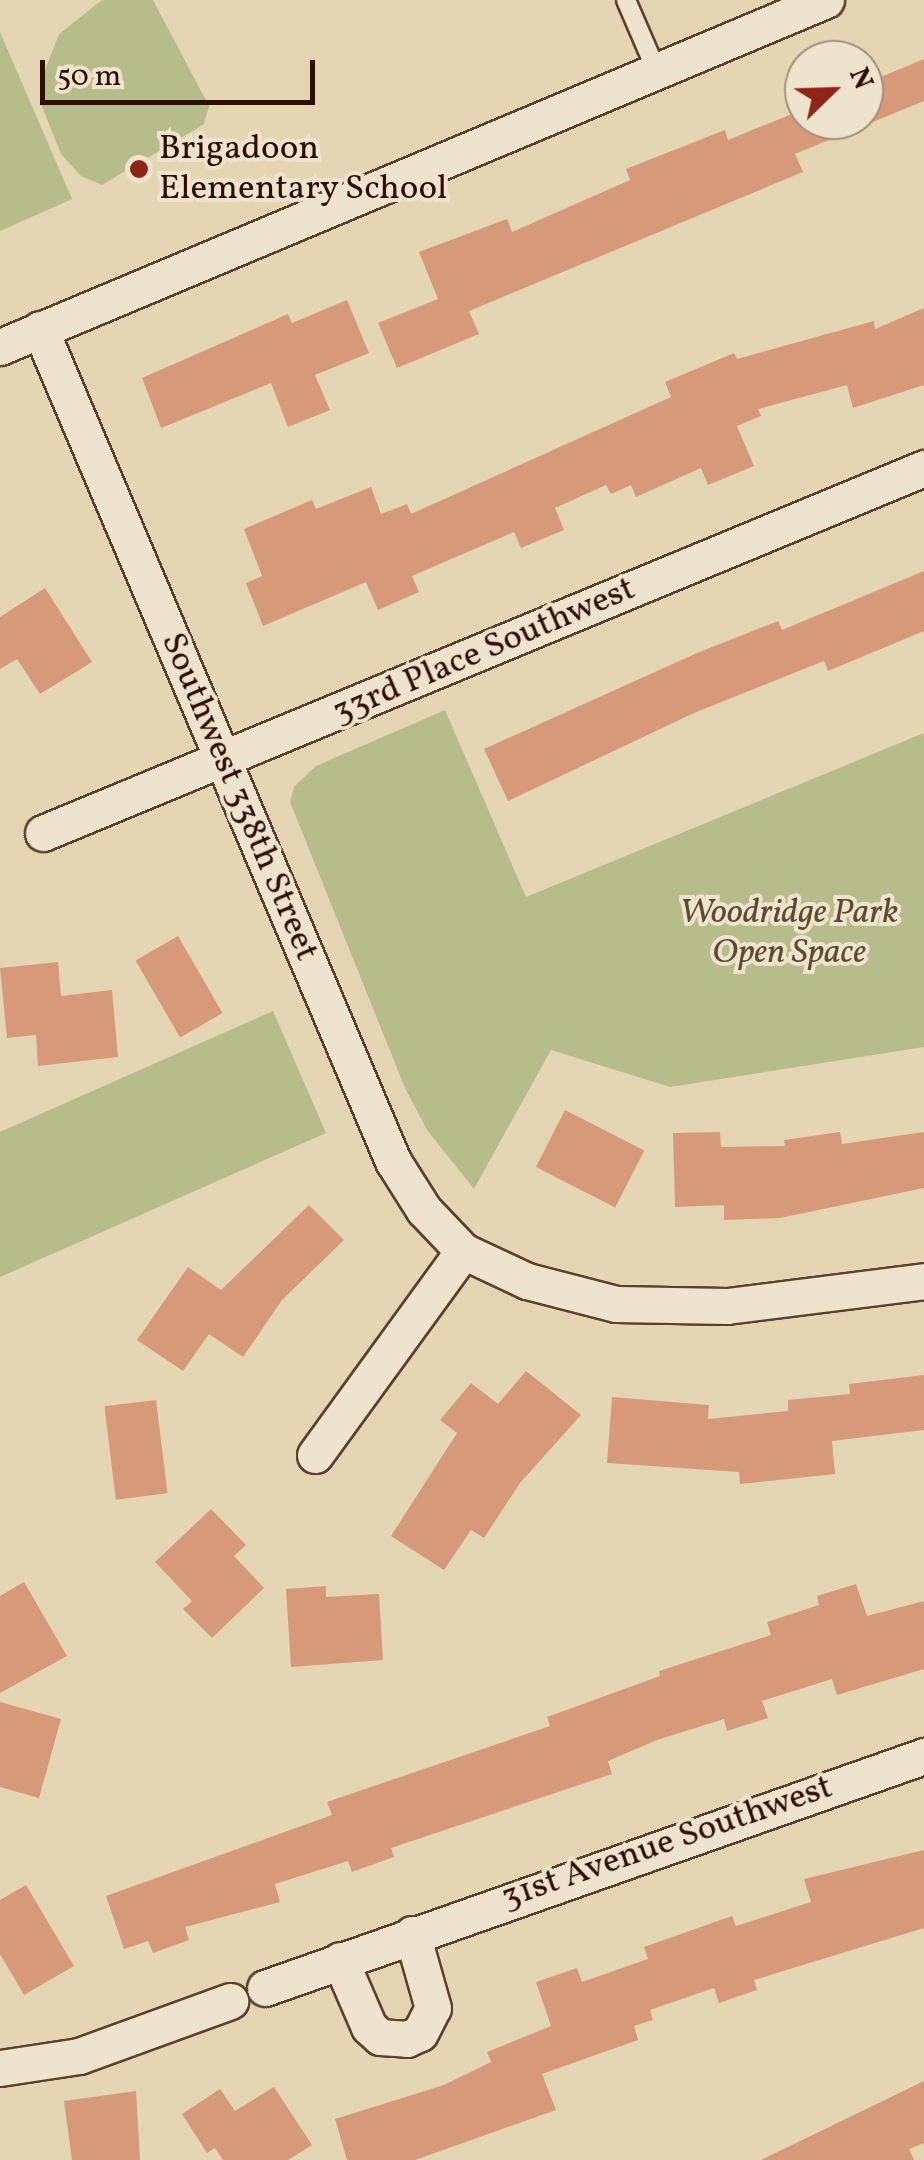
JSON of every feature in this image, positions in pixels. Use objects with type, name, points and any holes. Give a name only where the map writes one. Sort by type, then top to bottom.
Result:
[{"type":"street","points":[[0,347],[826,0]]},
{"type":"street","name":"Southwest 338th Street","points":[[40,329],[393,1161],[424,1210],[463,1251]]},
{"type":"street","name":"33rd Place Southwest","points":[[43,833],[924,468]]},
{"type":"street","points":[[315,1455],[463,1251],[527,1281],[616,1304],[727,1306],[924,1281]]},
{"type":"street","name":"31st Avenue Southwest","points":[[266,1988],[924,1756]]},
{"type":"street","points":[[340,1960],[369,2028],[393,2041],[408,2039],[420,2033],[433,2008],[412,1934]]},
{"type":"street","points":[[0,2068],[79,2056],[230,2001]]},
{"type":"lane","points":[[626,0],[657,72]]},
{"type":"green space","points":[[102,0],[153,0],[209,106],[204,124],[102,185],[81,176],[61,154],[41,104],[42,78],[59,34]]},
{"type":"green space","points":[[0,32],[72,199],[0,231]]},
{"type":"green space","name":"Woodridge Park Open Space","points":[[445,710],[526,897],[924,733],[924,1047],[670,1087],[551,1050],[474,1189],[427,1130],[405,1088],[290,802],[294,787],[316,766]]},
{"type":"green space","points":[[273,1011],[326,1133],[0,1277],[0,1132]]},
{"type":"building","points":[[924,59],[924,101],[884,117],[884,76]]},
{"type":"building","points":[[784,117],[784,140],[829,140],[795,154],[803,172],[469,311],[479,334],[397,368],[378,323],[438,299],[419,252],[507,219],[512,232],[630,180],[626,169],[725,130],[728,140]]},
{"type":"building","points":[[347,300],[369,353],[315,375],[330,410],[288,427],[271,383],[161,428],[142,378],[288,314],[292,323]]},
{"type":"building","points":[[924,308],[924,385],[853,408],[847,385],[758,409],[761,416],[737,426],[754,466],[708,485],[701,468],[636,497],[631,485],[611,494],[606,485],[555,508],[564,530],[521,548],[514,532],[412,576],[419,592],[378,610],[366,582],[263,626],[246,583],[262,576],[244,529],[312,500],[316,509],[371,487],[381,514],[407,504],[411,514],[671,397],[665,382],[734,353],[737,359],[874,321],[875,329]]},
{"type":"building","points":[[924,571],[924,631],[828,671],[824,661],[694,713],[508,801],[484,749],[697,653],[778,621],[782,630]]},
{"type":"building","points":[[45,588],[92,662],[40,694],[17,659],[0,669],[0,617]]},
{"type":"building","points":[[178,936],[222,1013],[180,1038],[136,960]]},
{"type":"building","points":[[58,962],[61,996],[112,990],[118,1057],[38,1066],[36,1035],[7,1038],[0,968]]},
{"type":"building","points":[[565,1110],[644,1150],[615,1207],[536,1167]]},
{"type":"building","points":[[720,1132],[721,1147],[785,1146],[784,1140],[840,1132],[842,1144],[924,1132],[924,1188],[780,1218],[724,1220],[724,1205],[675,1207],[673,1133]]},
{"type":"building","points":[[309,1205],[344,1240],[282,1300],[243,1357],[209,1334],[183,1371],[137,1340],[188,1267],[221,1290]]},
{"type":"building","points":[[526,1371],[581,1415],[520,1483],[484,1538],[471,1530],[444,1570],[391,1536],[457,1433],[440,1420],[471,1383],[498,1404]]},
{"type":"building","points":[[924,1375],[924,1430],[832,1441],[835,1474],[740,1484],[739,1472],[607,1463],[612,1397],[709,1405],[708,1419],[788,1411],[788,1400],[850,1394],[849,1384]]},
{"type":"building","points":[[156,1400],[167,1493],[116,1500],[104,1406]]},
{"type":"building","points":[[211,1509],[246,1545],[234,1556],[264,1588],[212,1638],[183,1609],[192,1601],[155,1562]]},
{"type":"building","points":[[24,1582],[67,1656],[0,1693],[0,1596]]},
{"type":"building","points":[[856,1584],[867,1616],[924,1601],[924,1669],[837,1695],[832,1679],[762,1701],[768,1718],[727,1731],[724,1719],[657,1740],[608,1761],[612,1774],[391,1848],[394,1857],[352,1872],[348,1861],[275,1884],[280,1902],[185,1927],[189,1940],[153,1953],[148,1941],[124,1949],[106,1896],[332,1815],[327,1802],[550,1726],[547,1717],[660,1676],[659,1671],[771,1635],[767,1622],[819,1605],[817,1596]]},
{"type":"building","points":[[326,1586],[326,1597],[379,1594],[383,1660],[291,1667],[286,1589]]},
{"type":"building","points":[[0,1702],[61,1719],[39,1798],[0,1787]]},
{"type":"building","points":[[924,1850],[924,1928],[754,1980],[757,1990],[719,2003],[714,1988],[650,2010],[653,2020],[634,2026],[638,2040],[542,2074],[556,2110],[415,2160],[347,2160],[335,2119],[444,2085],[491,2062],[487,2052],[551,2026],[536,1982],[577,1968],[582,1982],[648,1959],[644,1947],[732,1916],[736,1926],[811,1902],[804,1879]]},
{"type":"building","points":[[26,1885],[74,1966],[24,1995],[0,1954],[0,1900]]},
{"type":"building","points":[[924,2081],[924,2143],[909,2149],[914,2160],[761,2160]]},
{"type":"building","points":[[274,2087],[312,2145],[288,2160],[223,2160],[215,2148],[207,2153],[182,2114],[220,2089],[235,2111]]},
{"type":"building","points":[[136,2091],[140,2160],[72,2160],[64,2101]]},
{"type":"place","name":"Brigadoon Elementary School","points":[[139,169]]}]
